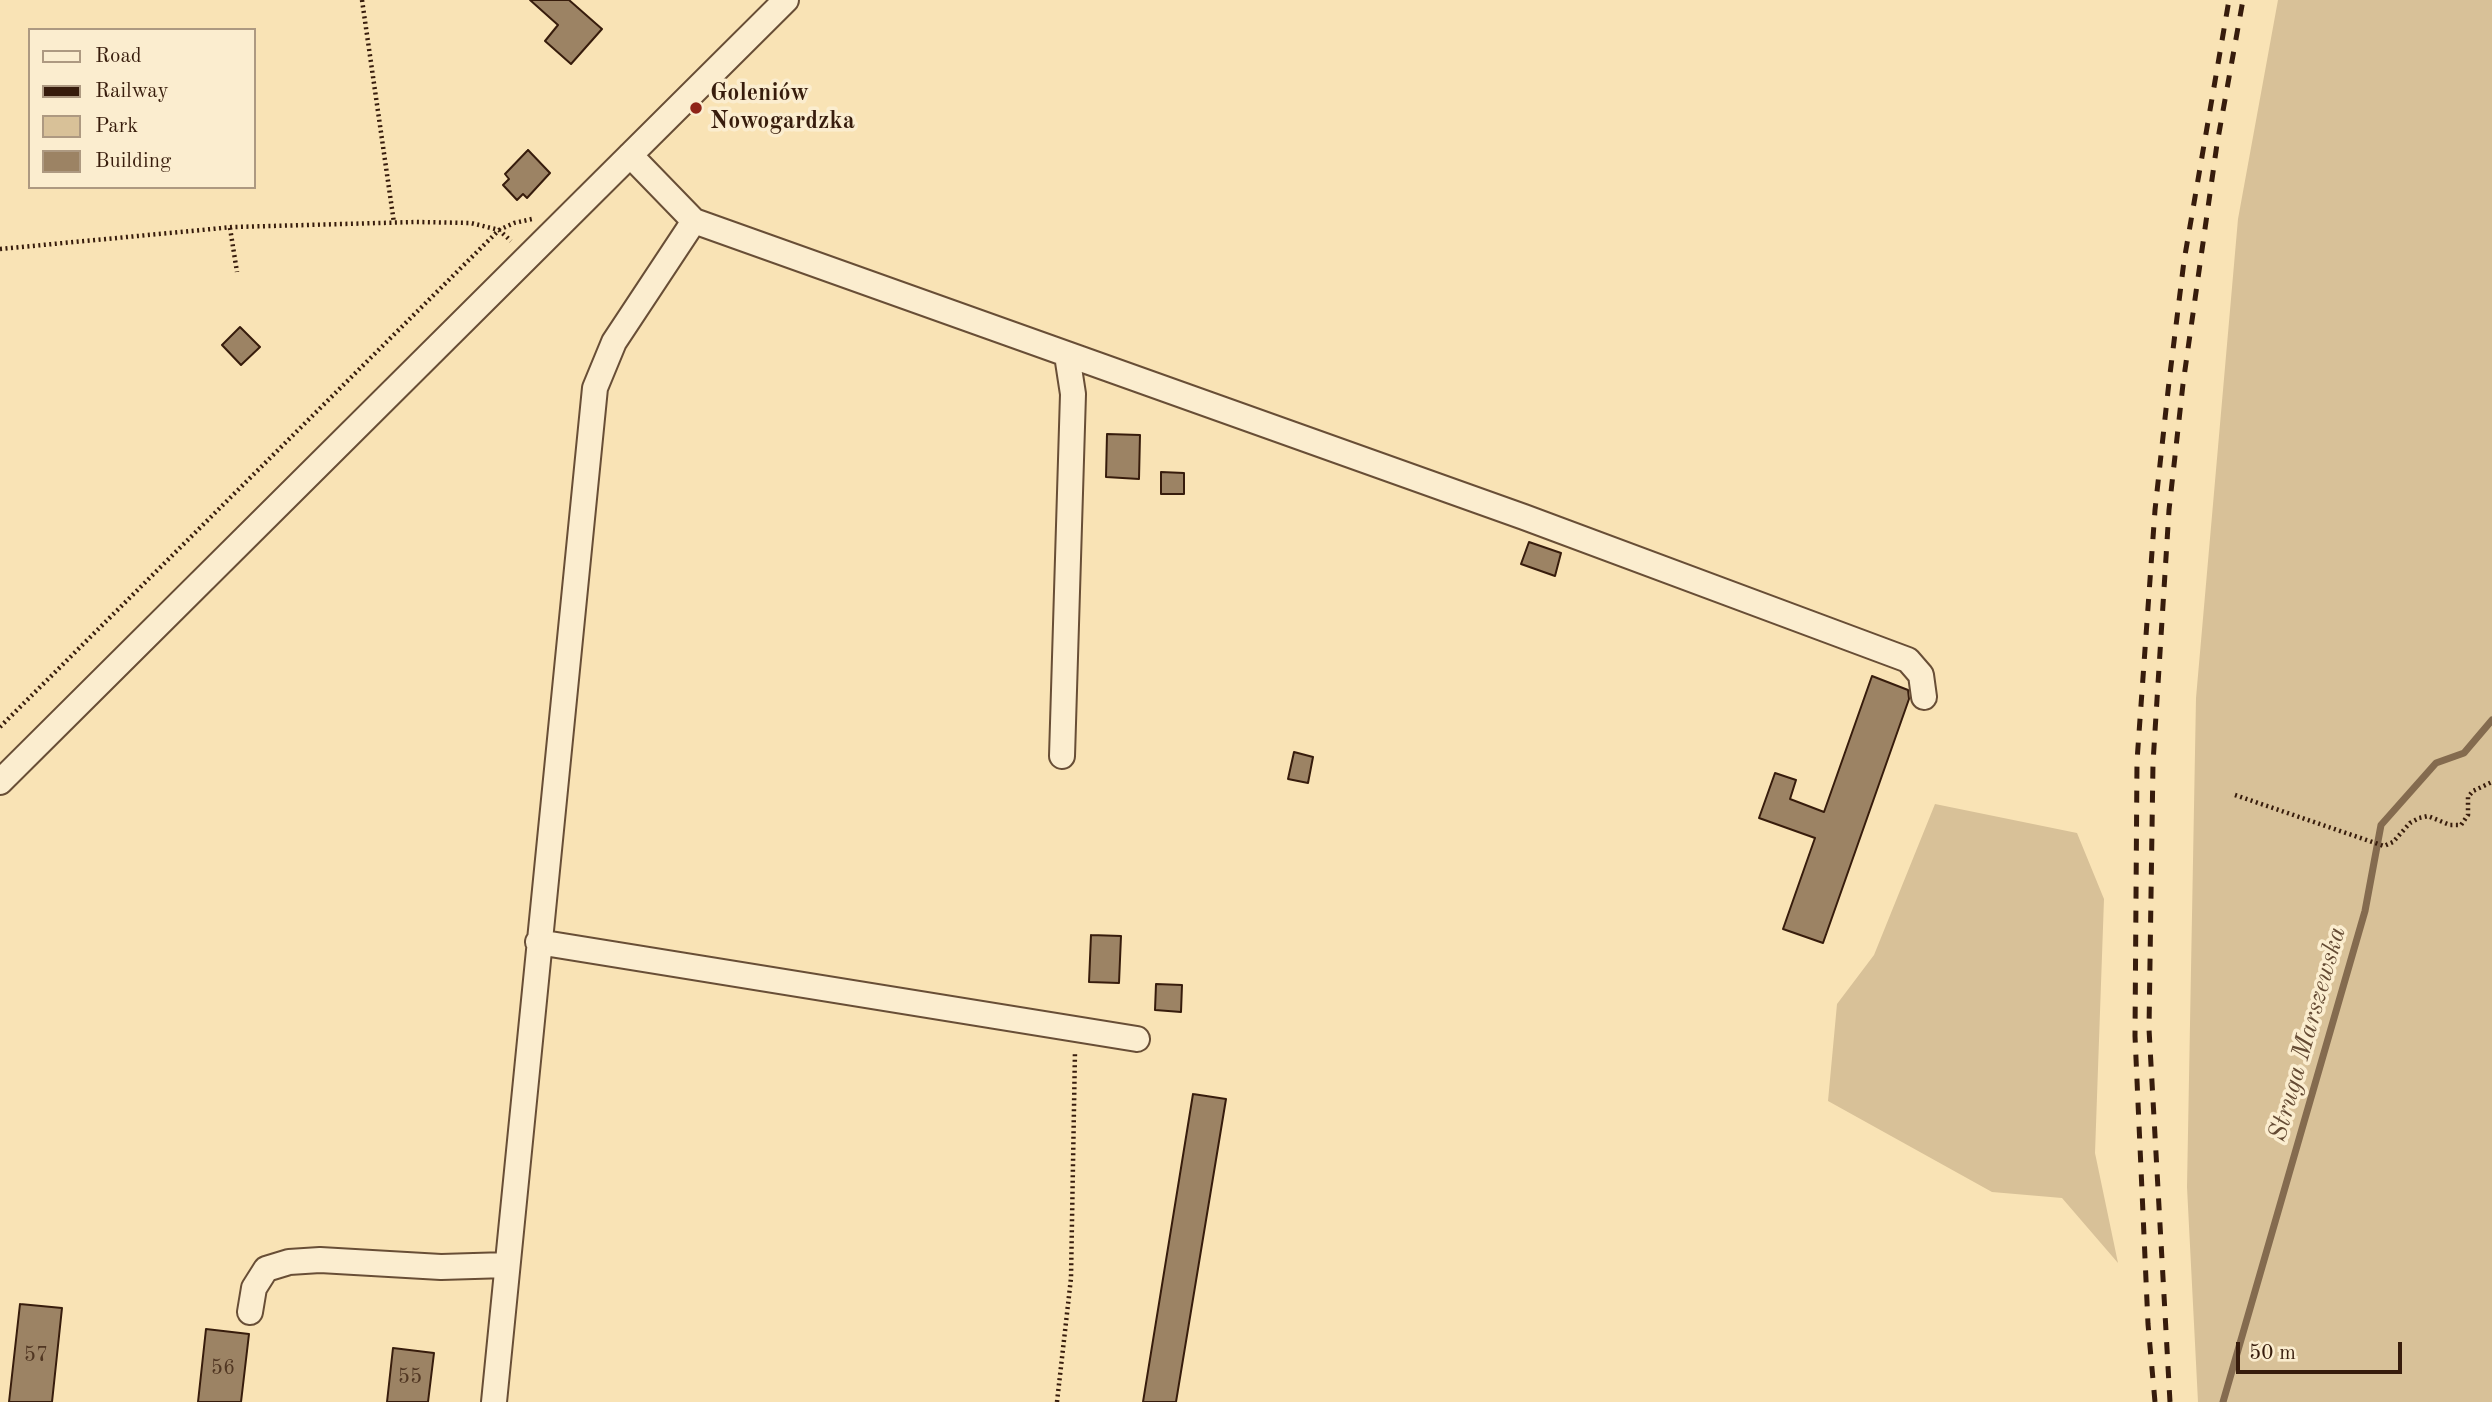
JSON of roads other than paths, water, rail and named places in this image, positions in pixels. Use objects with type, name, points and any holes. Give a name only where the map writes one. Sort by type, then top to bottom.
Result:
[{"type":"street","points":[[0,782],[786,0]]},
{"type":"street","points":[[630,155],[694,221],[1524,517],[1908,660],[1921,675],[1924,697]]},
{"type":"street","points":[[494,1402],[595,388],[614,342],[694,221]]},
{"type":"street","points":[[1062,756],[1073,394],[1067,355]]},
{"type":"street","points":[[538,942],[1137,1039]]},
{"type":"street","points":[[250,1312],[254,1288],[266,1269],[289,1262],[320,1260],[441,1267],[507,1265]]},
{"type":"waterway","name":"Struga Marszewska","points":[[2223,1402],[2365,911],[2381,825],[2436,763],[2464,753],[2492,720]]},
{"type":"railway","points":[[2155,1402],[2148,1324],[2135,1036],[2137,761],[2155,510],[2169,382],[2184,261],[2229,0]]},
{"type":"railway","points":[[2170,1402],[2149,1029],[2153,763],[2169,510],[2183,384],[2217,144],[2243,0]]},
{"type":"place","name":"Goleniów Nowogardzka","points":[[696,108]]}]
